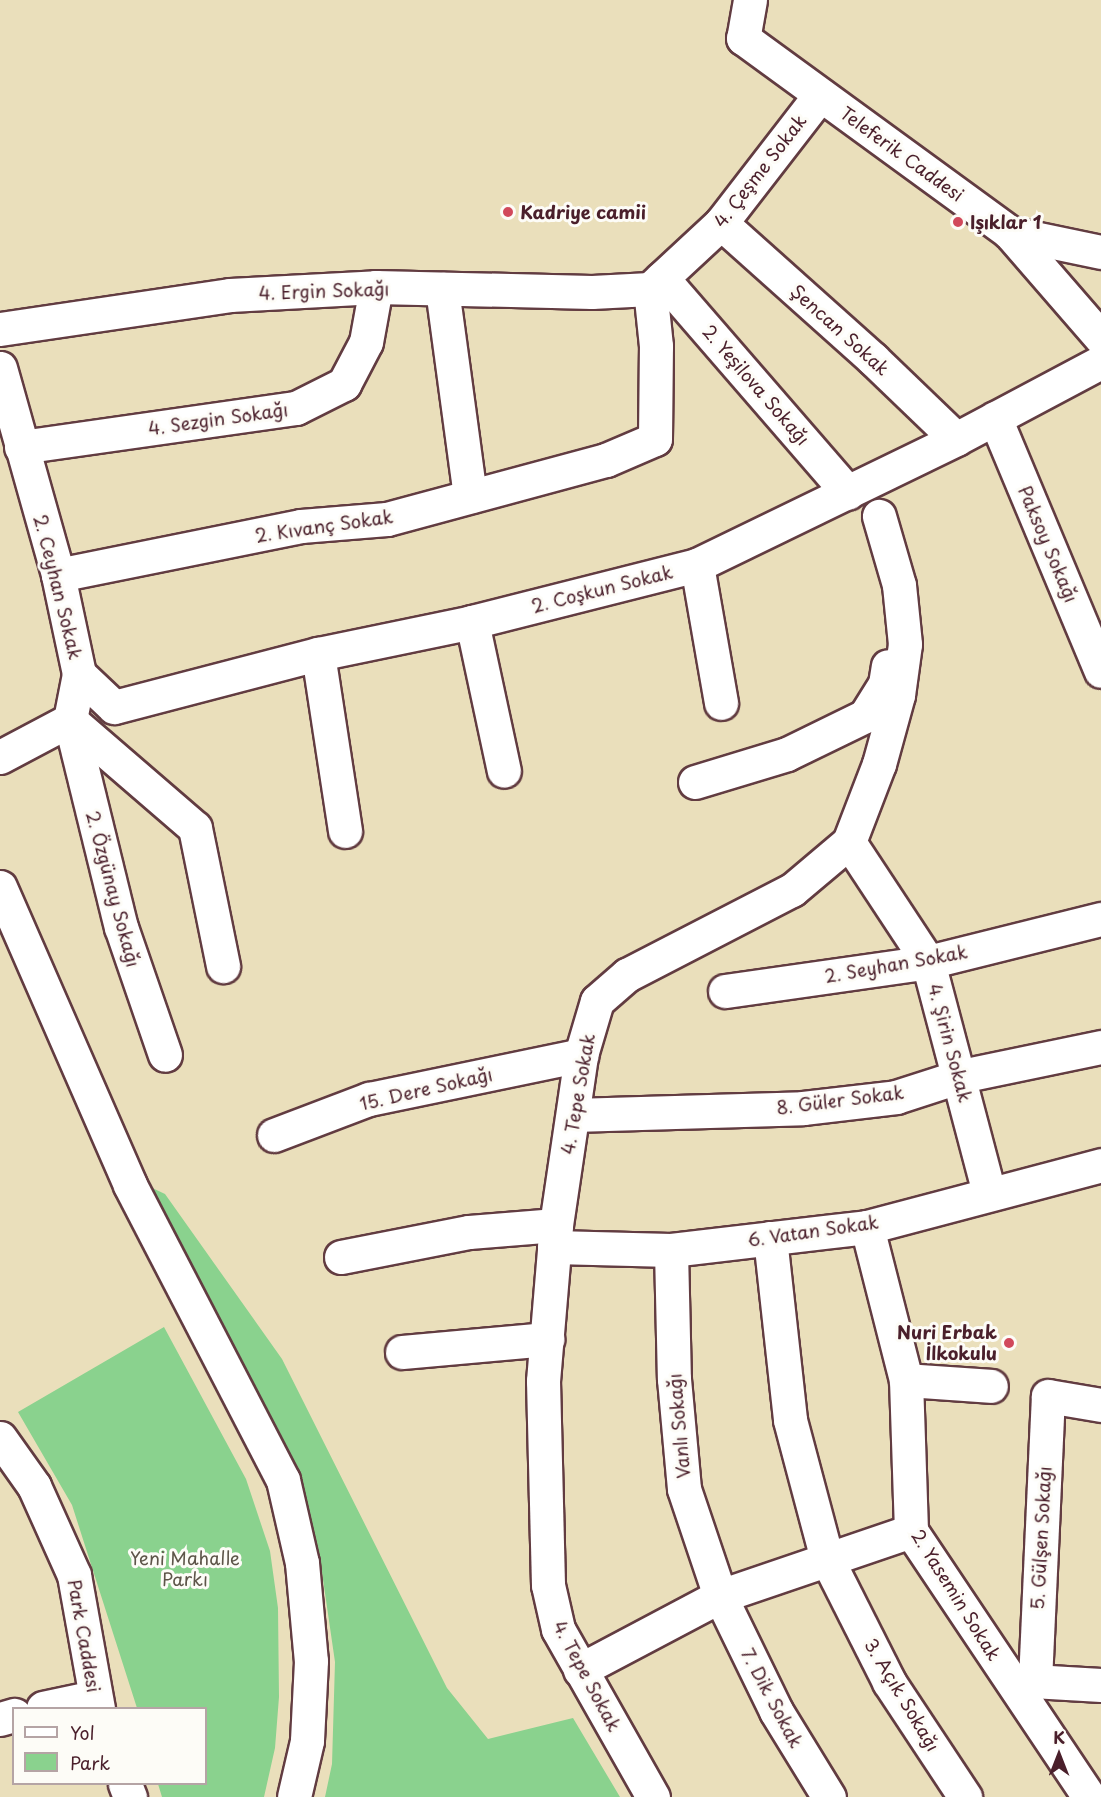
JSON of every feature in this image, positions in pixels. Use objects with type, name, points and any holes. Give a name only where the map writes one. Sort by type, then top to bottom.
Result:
[{"type":"street","name":"Teleferik Caddesi","points":[[750,0],[743,38],[1010,232],[1101,338]]},
{"type":"street","name":"4. Çeşme Sokak","points":[[656,284],[721,224],[820,95]]},
{"type":"street","name":"Şencan Sokak","points":[[721,224],[873,359],[956,439]]},
{"type":"street","points":[[1010,232],[1101,252]]},
{"type":"street","name":"4. Ergin Sokağı","points":[[0,329],[230,295],[376,287],[592,292],[656,284]]},
{"type":"street","name":"2. Kıvanç Sokak","points":[[58,575],[301,526],[387,519],[606,460],[655,439],[656,284]]},
{"type":"street","name":"2. Yeşilova Sokağı","points":[[656,284],[857,489],[879,516]]},
{"type":"street","name":"4. Sezgin Sokağı","points":[[21,447],[296,408],[344,384],[366,342],[376,287]]},
{"type":"street","points":[[442,289],[470,496]]},
{"type":"street","name":"2. Coşkun Sokak","points":[[79,674],[114,707],[318,654],[471,622],[697,565],[857,489],[1101,362]]},
{"type":"street","name":"2. Ceyhan Sokak","points":[[0,368],[58,575],[79,674],[70,720]]},
{"type":"street","name":"Paksoy Sokağı","points":[[995,418],[1101,671]]},
{"type":"street","points":[[695,782],[787,754],[865,716],[885,684],[891,648],[879,516]]},
{"type":"street","name":"4. Tepe Sokak","points":[[653,1797],[558,1629],[548,1585],[543,1381],[555,1236],[581,1055],[597,1001],[627,975],[792,890],[849,842],[879,764],[898,695],[905,644],[899,585],[879,516]]},
{"type":"street","points":[[697,565],[721,703]]},
{"type":"street","points":[[471,622],[504,771]]},
{"type":"street","points":[[318,654],[345,831]]},
{"type":"street","points":[[0,757],[70,720],[195,828],[223,966]]},
{"type":"street","name":"2. Özgünay Sokağı","points":[[70,720],[121,927],[165,1055]]},
{"type":"street","name":"4. Şirin Sokak","points":[[849,842],[928,962],[961,1077],[989,1193]]},
{"type":"street","points":[[0,887],[130,1185],[283,1480],[302,1563],[310,1661],[307,1742],[294,1797]]},
{"type":"street","name":"2. Seyhan Sokak","points":[[725,991],[928,962],[1101,919]]},
{"type":"street","name":"8. Güler Sokak","points":[[573,1115],[803,1108],[896,1097],[961,1077],[1101,1047]]},
{"type":"street","name":"15. Dere Sokağı","points":[[274,1135],[369,1099],[581,1055]]},
{"type":"street","name":"6. Vatan Sokak","points":[[341,1257],[469,1232],[555,1236],[671,1250],[867,1227],[1101,1165]]},
{"type":"street","name":"2. Yasemin Sokak","points":[[867,1227],[906,1380],[911,1531],[1022,1680],[1089,1797]]},
{"type":"street","name":"3. Açık Sokağı","points":[[770,1238],[790,1420],[827,1559],[889,1682],[965,1797]]},
{"type":"street","name":"Vanlı Sokağı","points":[[671,1250],[674,1378],[684,1489],[720,1596]]},
{"type":"street","points":[[402,1352],[547,1339]]},
{"type":"street","points":[[906,1380],[991,1386]]},
{"type":"street","name":"5. Gülşen Sokağı","points":[[1022,1680],[1048,1396],[1101,1406]]},
{"type":"street","name":"Park Caddesi","points":[[0,1438],[34,1486],[74,1575],[96,1703]]},
{"type":"street","points":[[580,1670],[720,1596],[911,1531]]},
{"type":"street","name":"7. Dik Sokak","points":[[720,1596],[776,1711],[829,1797]]},
{"type":"street","points":[[1022,1680],[1101,1684]]},
{"type":"street","points":[[54,1707],[96,1703]]},
{"type":"green space","points":[[148,1186],[165,1194],[282,1359],[447,1688],[488,1739],[573,1718],[620,1797],[325,1797],[332,1764],[335,1662],[319,1552],[283,1448]]},
{"type":"green space","name":"Yeni Mahalle Parkı","points":[[164,1327],[246,1479],[270,1551],[278,1608],[279,1697],[275,1748],[264,1797],[162,1797],[158,1785],[207,1785],[207,1707],[137,1707],[72,1505],[18,1412]]},
{"type":"place","name":"Kadriye camii","points":[[508,212]]},
{"type":"place","name":"Işıklar 1","points":[[958,222]]},
{"type":"place","name":"Nuri Erbak İlkokulu","points":[[1009,1343]]}]
